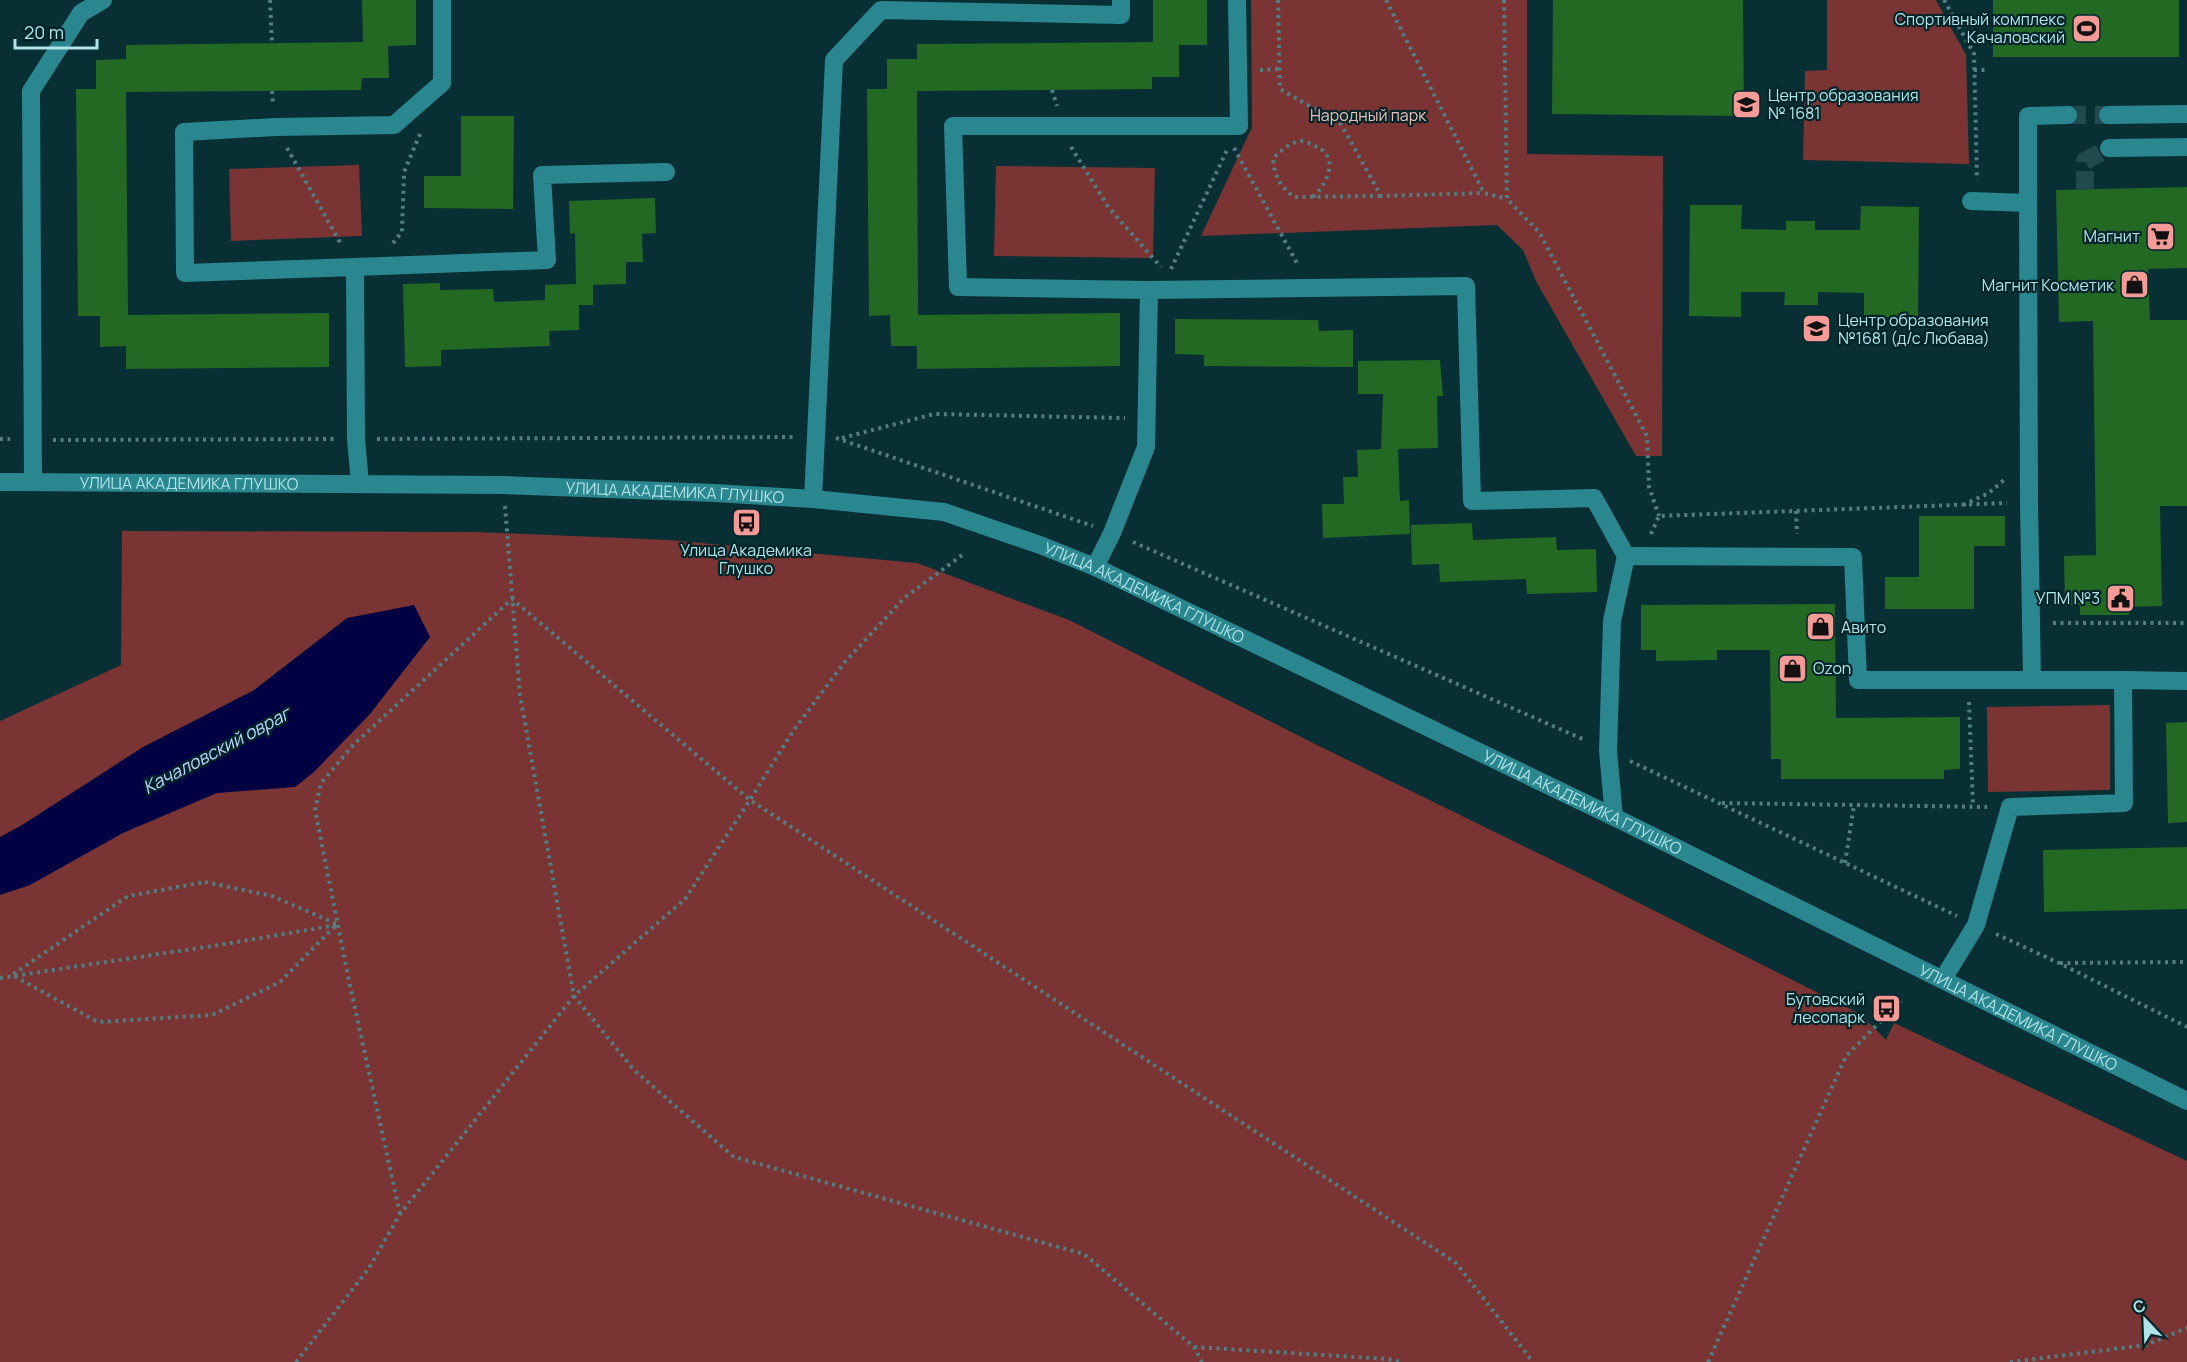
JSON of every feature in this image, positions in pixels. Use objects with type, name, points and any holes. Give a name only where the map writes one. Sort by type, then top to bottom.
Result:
[{"type":"street","points":[[33,482],[31,92],[81,13],[103,0]]},
{"type":"street","points":[[442,0],[442,83],[394,125],[276,127],[184,132],[185,273],[547,260],[542,175],[666,172]]},
{"type":"street","points":[[813,499],[834,60],[881,10],[1121,15],[1120,0]]},
{"type":"street","points":[[1237,0],[1239,126],[953,126],[958,287],[1149,290],[1466,286],[1472,501],[1594,498],[1634,556]]},
{"type":"street","points":[[2108,115],[2187,114]]},
{"type":"street","points":[[2032,680],[2028,116],[2068,115]]},
{"type":"street","points":[[2109,148],[2187,147]]},
{"type":"street","points":[[1976,202],[2028,203]]},
{"type":"street","points":[[355,267],[356,439],[360,484]]},
{"type":"street","points":[[1095,567],[1112,533],[1146,447],[1149,290]]},
{"type":"street","name":"УЛИЦА АКАДЕМИКА ГЛУШКО","points":[[0,482],[592,487],[813,499],[944,512],[1040,545],[1095,567],[1614,817],[2187,1101]]},
{"type":"street","points":[[1634,556],[1853,557],[1858,680],[2187,681]]},
{"type":"street","points":[[1614,817],[1608,751],[1612,621],[1634,556]]},
{"type":"street","points":[[1942,979],[1976,925],[2010,807],[2124,802],[2123,680]]},
{"type":"path","points":[[270,0],[272,44]]},
{"type":"path","points":[[1278,0],[1280,88],[1341,124],[1381,196]]},
{"type":"path","points":[[1386,0],[1484,193]]},
{"type":"path","points":[[1504,0],[1507,199]]},
{"type":"path","points":[[1944,0],[1974,54],[1976,202]]},
{"type":"path","points":[[1974,70],[1988,70]]},
{"type":"path","points":[[1052,90],[1073,151],[1109,208],[1168,275],[1231,142],[1311,288]]},
{"type":"path","points":[[272,91],[276,127],[355,267]]},
{"type":"path","points":[[402,232],[404,172],[421,133]]},
{"type":"path","points":[[1313,197],[1323,187],[1329,175],[1328,159],[1318,147],[1302,141],[1286,147],[1274,158],[1274,171],[1281,186],[1294,197],[1313,197],[1381,196],[1484,193],[1507,199],[1539,232],[1647,436],[1649,487],[1659,516]]},
{"type":"path","points":[[841,438],[934,414],[1146,418]]},
{"type":"path","points":[[0,439],[816,436],[841,438],[1112,533],[1608,751],[2059,963],[2187,1027]]},
{"type":"path","points":[[1659,516],[2029,503]]},
{"type":"path","points":[[505,506],[520,695],[574,996],[634,1070],[734,1157],[1084,1254],[1194,1347],[1202,1362]]},
{"type":"path","points":[[1634,556],[1659,516]]},
{"type":"path","points":[[296,1362],[369,1268],[400,1214],[574,996],[685,899],[793,731],[843,663],[904,598],[965,553]]},
{"type":"path","points":[[512,599],[750,800],[1456,1263],[1533,1362]]},
{"type":"path","points":[[400,1214],[337,924],[315,810],[321,783],[354,744],[512,599]]},
{"type":"path","points":[[2031,623],[2187,622]]},
{"type":"path","points":[[1968,680],[1973,806]]},
{"type":"path","points":[[1718,803],[2010,807]]},
{"type":"path","points":[[1845,863],[1854,805]]},
{"type":"path","points":[[12,975],[128,896],[205,882],[272,896],[337,924]]},
{"type":"path","points":[[0,978],[219,945],[337,924]]},
{"type":"path","points":[[12,975],[98,1022],[212,1015],[280,982],[337,924]]},
{"type":"path","points":[[2059,963],[2187,962]]},
{"type":"path","points":[[1708,1362],[1846,1056],[1901,1001]]},
{"type":"path","points":[[2010,1362],[2146,1345],[2187,1328]]},
{"type":"path","points":[[1194,1347],[1388,1359],[1402,1362]]},
{"type":"green space","name":"Народный парк","points":[[1251,0],[1527,0],[1527,154],[1663,156],[1662,456],[1636,456],[1537,283],[1523,250],[1497,225],[1201,236],[1252,127]]},
{"type":"green space","points":[[1827,0],[1936,0],[1966,55],[1969,164],[1803,160],[1805,71],[1827,70]]},
{"type":"green space","points":[[359,165],[362,236],[231,241],[229,169]]},
{"type":"green space","points":[[996,166],[1155,168],[1153,258],[994,256]]},
{"type":"green space","points":[[122,531],[476,532],[668,540],[917,563],[1069,620],[1860,1014],[1886,1040],[1894,1023],[2187,1161],[2187,1362],[0,1362],[0,721],[121,665]]},
{"type":"green space","points":[[2110,705],[2110,790],[1988,792],[1987,707]]},
{"type":"water","name":"Качаловский овраг","points":[[414,605],[430,637],[370,714],[314,772],[295,787],[217,793],[123,833],[30,885],[0,895],[0,837],[143,747],[254,690],[347,618]]},
{"type":"building","points":[[362,0],[416,0],[416,45],[388,46],[389,78],[362,78],[361,90],[126,92],[128,315],[329,313],[329,367],[126,369],[126,346],[100,347],[100,316],[78,316],[76,89],[96,89],[96,60],[126,59],[126,45],[363,42]]},
{"type":"building","points":[[1153,0],[1207,0],[1207,45],[1179,45],[1179,77],[1152,77],[1152,89],[917,91],[918,315],[1120,313],[1120,366],[917,369],[917,346],[891,346],[890,315],[869,316],[867,89],[887,89],[887,59],[917,59],[917,44],[1153,42]]},
{"type":"building","name":"Центр образования № 1681","points":[[1553,0],[1743,0],[1744,116],[1552,114]]},
{"type":"building","name":"Спортивный комплекс Качаловский","points":[[1993,0],[2179,0],[2179,57],[1993,57]]},
{"type":"building","points":[[461,116],[514,116],[513,209],[424,208],[424,176],[461,176]]},
{"type":"building","points":[[2187,187],[2187,268],[2148,269],[2150,320],[2187,320],[2187,506],[2160,506],[2162,606],[2129,607],[2129,615],[2080,615],[2080,605],[2065,606],[2064,556],[2096,555],[2093,321],[2059,322],[2056,190]]},
{"type":"building","points":[[655,198],[656,233],[642,234],[643,262],[626,262],[626,284],[593,285],[593,305],[579,305],[579,330],[549,331],[550,346],[441,350],[441,366],[405,367],[403,284],[440,283],[440,290],[493,289],[494,302],[545,300],[545,285],[576,284],[575,233],[570,234],[569,201]]},
{"type":"building","points":[[1690,205],[1742,205],[1741,229],[1786,230],[1786,221],[1815,221],[1815,230],[1860,230],[1861,206],[1919,207],[1918,318],[1864,317],[1864,293],[1818,292],[1818,305],[1784,305],[1785,292],[1741,292],[1741,317],[1689,316]]},
{"type":"building","points":[[1175,319],[1318,320],[1319,331],[1353,330],[1353,367],[1204,366],[1204,355],[1175,354]]},
{"type":"building","points":[[1440,360],[1443,396],[1437,396],[1438,448],[1398,449],[1400,501],[1409,500],[1410,534],[1323,538],[1322,504],[1344,504],[1343,477],[1358,477],[1357,450],[1381,449],[1383,394],[1358,394],[1358,361]]},
{"type":"building","points":[[1919,516],[2005,516],[2005,546],[1974,546],[1974,609],[1885,609],[1885,577],[1919,577]]},
{"type":"building","points":[[1472,523],[1473,540],[1556,537],[1557,550],[1596,549],[1597,592],[1527,594],[1526,579],[1440,582],[1439,564],[1412,565],[1411,525]]},
{"type":"building","points":[[1835,604],[1836,718],[1960,717],[1960,769],[1944,770],[1944,779],[1781,779],[1781,759],[1771,759],[1770,650],[1717,650],[1717,660],[1656,661],[1656,650],[1641,650],[1641,605]]},
{"type":"building","points":[[2187,722],[2187,822],[2168,823],[2166,723]]},
{"type":"building","points":[[2187,847],[2187,909],[2044,912],[2043,850]]},
{"type":"tunnel","points":[[2068,115],[2108,115]]},
{"type":"tunnel","points":[[2085,189],[2085,161],[2109,148]]},
{"type":"place","name":"Спортивный комплекс Качаловский","points":[[2086,28]]},
{"type":"place","name":"Центр образования № 1681","points":[[1747,104]]},
{"type":"place","name":"Магнит","points":[[2161,236]]},
{"type":"place","name":"Магнит Косметик","points":[[2135,285]]},
{"type":"place","name":"Центр образования №1681 (д/с Любава)","points":[[1817,329]]},
{"type":"place","name":"Улица Академика Глушко","points":[[746,522]]},
{"type":"place","name":"УПМ №3","points":[[2121,598]]},
{"type":"place","name":"Авито","points":[[1820,627]]},
{"type":"place","name":"Ozon","points":[[1792,668]]},
{"type":"place","name":"Бутовский лесопарк","points":[[1886,1008]]}]
